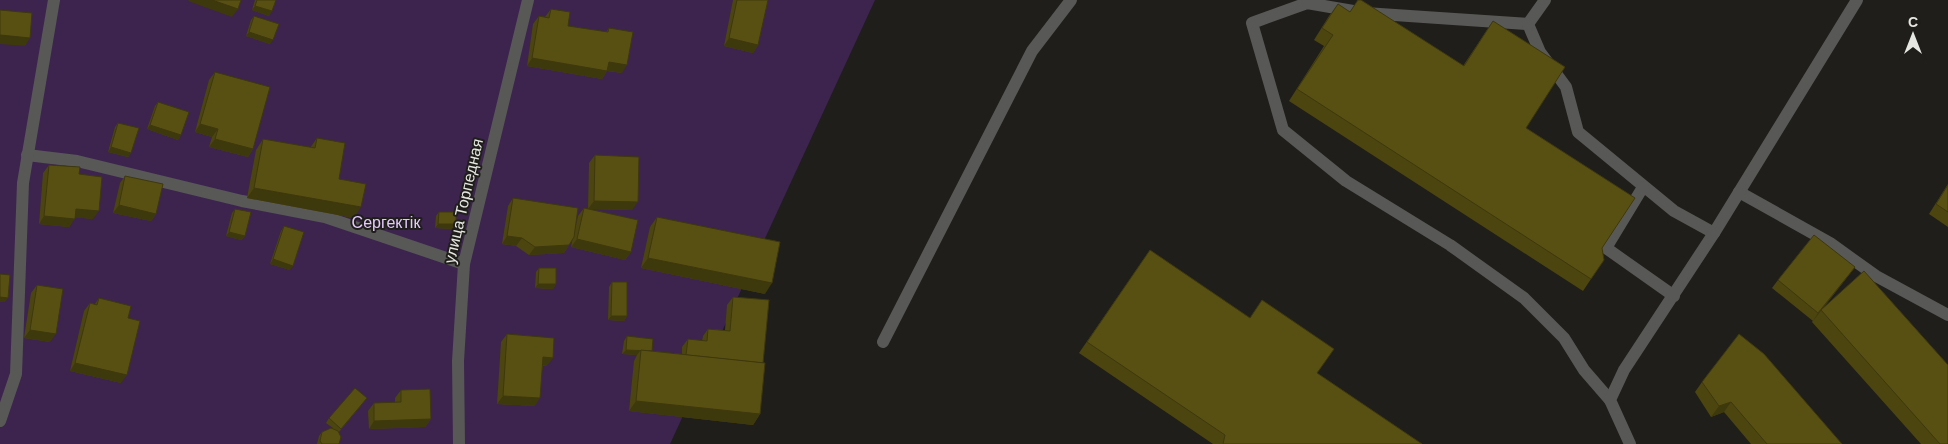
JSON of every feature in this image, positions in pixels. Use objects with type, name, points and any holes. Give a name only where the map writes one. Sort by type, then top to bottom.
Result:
[{"type":"street","points":[[0,420],[16,374],[23,184],[26,155],[54,0]]},
{"type":"street","name":"улица Торпедная","points":[[459,444],[458,361],[464,264],[528,0]]},
{"type":"street","points":[[883,342],[1032,50],[1071,0]]},
{"type":"street","points":[[1528,24],[1545,0]]},
{"type":"street","points":[[1610,400],[1624,370],[1714,233],[1857,0]]},
{"type":"street","points":[[1528,24],[1374,13],[1307,3],[1252,23],[1283,130],[1346,182],[1450,245],[1524,298],[1564,338],[1584,370],[1610,400],[1624,436],[1630,444]]},
{"type":"street","points":[[1528,24],[1540,52],[1566,87],[1578,132],[1674,211],[1714,233]]},
{"type":"street","points":[[26,155],[76,161],[242,201],[324,217],[464,264]]},
{"type":"street","points":[[1643,187],[1622,218],[1606,248],[1674,296]]},
{"type":"street","points":[[1739,192],[1830,243],[1876,276],[1948,315]]},
{"type":"green space","name":"Сергектік","points":[[0,0],[875,0],[670,444],[0,444]]},
{"type":"building","points":[[212,0],[241,0],[238,9]]},
{"type":"building","points":[[257,0],[276,0],[272,11],[255,6]]},
{"type":"building","points":[[737,0],[768,0],[758,45],[729,38]]},
{"type":"building","points":[[1358,0],[1361,0],[1464,66],[1493,21],[1565,67],[1526,128],[1635,198],[1602,248],[1604,260],[1591,279],[1297,89],[1333,35],[1322,28],[1338,4],[1350,12]]},
{"type":"building","points":[[551,9],[570,12],[568,26],[608,32],[609,28],[633,32],[627,65],[609,62],[607,71],[532,58],[539,16],[549,18]]},
{"type":"building","points":[[0,10],[32,13],[30,38],[0,35]]},
{"type":"building","points":[[254,16],[279,24],[273,40],[249,32]]},
{"type":"building","points":[[215,72],[270,87],[253,149],[215,139],[218,129],[200,124]]},
{"type":"building","points":[[158,102],[189,112],[181,135],[150,125]]},
{"type":"building","points":[[118,123],[139,128],[131,153],[111,147]]},
{"type":"building","points":[[317,138],[345,143],[339,179],[366,184],[361,207],[254,188],[263,139],[315,148]]},
{"type":"building","points":[[595,155],[639,157],[638,202],[594,201]]},
{"type":"building","points":[[49,165],[80,167],[79,174],[102,177],[99,211],[76,209],[75,219],[44,216]]},
{"type":"building","points":[[125,176],[163,184],[156,214],[119,205]]},
{"type":"building","points":[[1948,185],[1948,212],[1936,204]]},
{"type":"building","points":[[513,198],[578,208],[574,237],[569,245],[535,247],[522,238],[507,236]]},
{"type":"building","points":[[584,208],[638,220],[631,252],[577,239]]},
{"type":"building","points":[[235,209],[251,212],[245,236],[229,232]]},
{"type":"building","points":[[439,212],[456,212],[456,224],[438,224]]},
{"type":"building","points":[[657,217],[780,242],[772,283],[648,258]]},
{"type":"building","points":[[284,226],[304,232],[293,266],[273,259]]},
{"type":"building","points":[[1814,235],[1855,267],[1818,313],[1778,280]]},
{"type":"building","points":[[1150,250],[1250,318],[1262,300],[1334,349],[1317,373],[1422,444],[1223,444],[1225,435],[1087,342]]},
{"type":"building","points":[[539,268],[556,268],[556,284],[538,284]]},
{"type":"building","points":[[1864,271],[1948,365],[1948,444],[1940,444],[1821,310]]},
{"type":"building","points":[[0,274],[10,275],[8,298],[0,297]]},
{"type":"building","points":[[612,282],[627,282],[627,316],[611,316]]},
{"type":"building","points":[[37,285],[63,289],[56,334],[30,330]]},
{"type":"building","points":[[733,297],[769,300],[763,363],[686,355],[688,339],[707,341],[708,329],[730,331]]},
{"type":"building","points":[[99,298],[131,306],[128,318],[140,321],[127,375],[75,363],[90,303],[97,305]]},
{"type":"building","points":[[507,334],[554,338],[553,358],[543,357],[540,398],[503,396]]},
{"type":"building","points":[[1739,334],[1764,354],[1842,444],[1767,444],[1731,402],[1719,406],[1702,382]]},
{"type":"building","points":[[627,336],[653,339],[652,351],[626,350]]},
{"type":"building","points":[[641,350],[765,363],[760,414],[636,401]]},
{"type":"building","points":[[355,388],[367,398],[341,429],[329,418]]},
{"type":"building","points":[[430,389],[431,419],[374,421],[374,403],[401,402],[401,390]]},
{"type":"building","points":[[331,428],[338,431],[341,437],[339,444],[322,444],[320,441],[322,432]]}]
